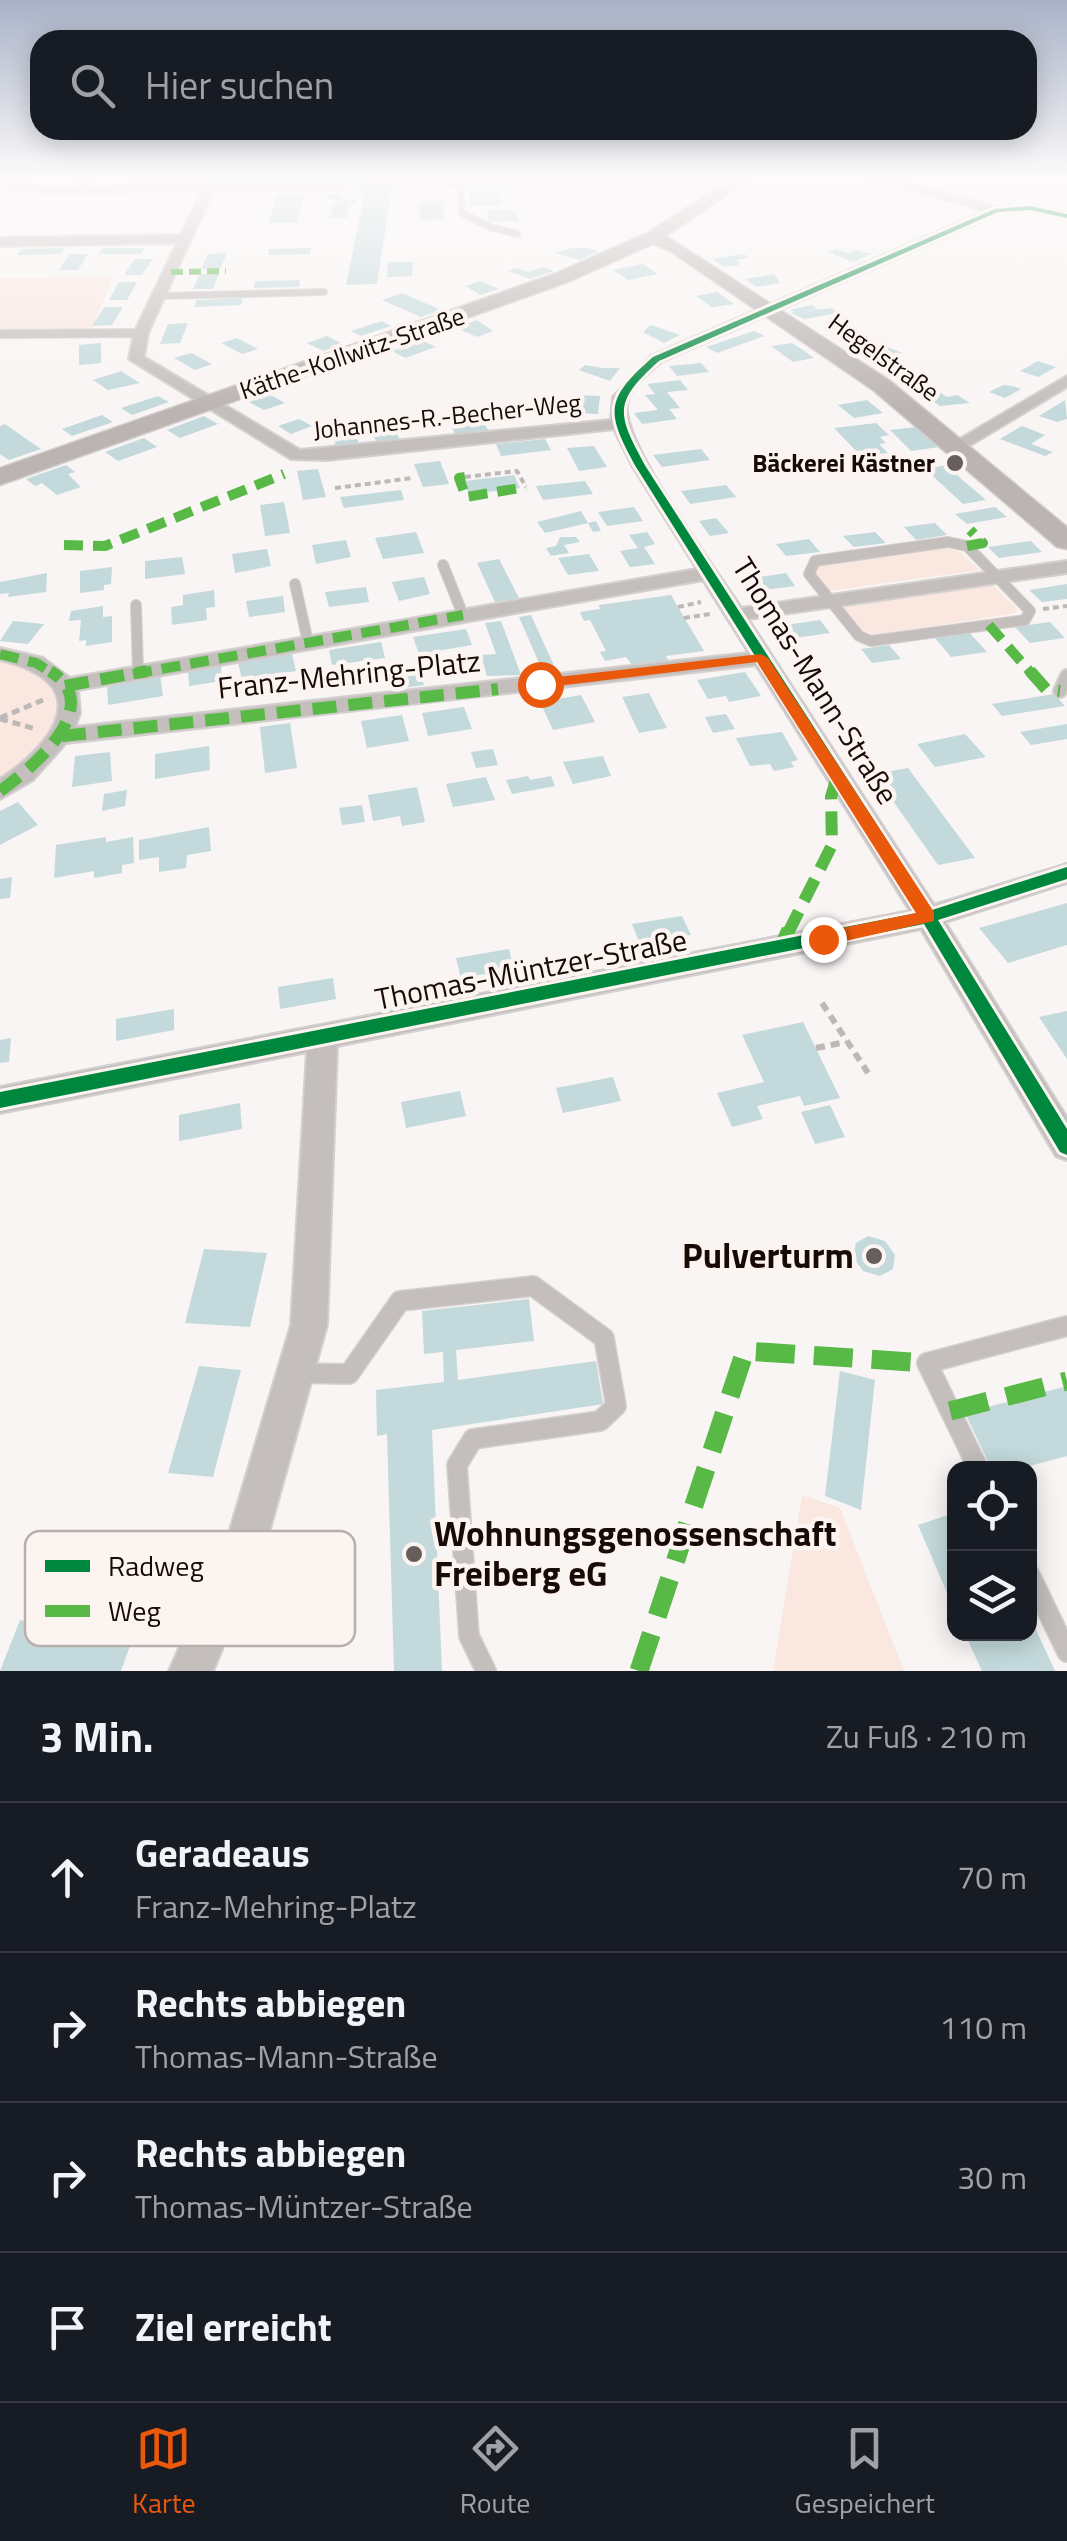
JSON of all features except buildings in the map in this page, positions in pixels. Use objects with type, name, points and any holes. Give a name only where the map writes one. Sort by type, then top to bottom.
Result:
[{"type":"street","points":[[141,334],[177,255]]},
{"type":"street","name":"Käthe-Kollwitz-Straße","points":[[0,477],[536,288],[612,255]]},
{"type":"street","name":"Hegelstraße","points":[[688,255],[881,385],[1067,541]]},
{"type":"street","points":[[617,424],[618,403],[632,379],[656,359],[894,255]]},
{"type":"street","name":"Johannes-R.-Becher-Weg","points":[[141,334],[134,352],[136,358],[297,454],[316,456],[617,424]]},
{"type":"street","points":[[956,446],[1067,381]]},
{"type":"street","name":"Thomas-Mann-Straße","points":[[617,424],[761,658],[928,917],[1067,1146]]},
{"type":"street","points":[[735,615],[1067,567]]},
{"type":"street","name":"Franz-Mehring-Platz","points":[[66,688],[138,672],[709,573]]},
{"type":"street","points":[[0,654],[41,665],[66,688],[70,717],[62,736],[38,765],[0,791]]},
{"type":"street","name":"Franz-Mehring-Platz","points":[[62,736],[761,658]]},
{"type":"street","name":"Thomas-Müntzer-Straße","points":[[0,1100],[322,1040],[928,917],[1067,872]]},
{"type":"street","points":[[249,1531],[309,1325],[322,1040]]},
{"type":"street","points":[[191,1671],[202,1646]]},
{"type":"lane","points":[[158,296],[324,292]]},
{"type":"lane","points":[[0,334],[141,334]]},
{"type":"lane","points":[[948,542],[967,546],[997,577],[1030,611],[1025,620],[871,641],[859,636],[809,574],[815,560],[948,542]]},
{"type":"lane","points":[[443,565],[463,615]]},
{"type":"lane","points":[[295,584],[308,642]]},
{"type":"lane","points":[[136,605],[138,672]]},
{"type":"lane","points":[[1060,691],[1067,676]]},
{"type":"lane","points":[[295,1373],[349,1374],[400,1301],[476,1292],[533,1286],[604,1338],[616,1406],[600,1422],[473,1439],[456,1465],[468,1636],[486,1671]]},
{"type":"lane","points":[[975,1461],[927,1363],[1067,1326]]},
{"type":"lane","points":[[1037,1590],[1067,1652]]},
{"type":"path","points":[[464,477],[517,471],[526,487]]},
{"type":"path","points":[[335,488],[413,478]]},
{"type":"path","points":[[684,606],[690,616]]},
{"type":"path","points":[[0,719],[66,688]]},
{"type":"path","points":[[0,719],[62,736]]},
{"type":"path","points":[[822,1002],[868,1073]]},
{"type":"path","points":[[816,1048],[846,1042]]},
{"type":"shaded area","points":[[114,276],[89,335],[0,334],[0,278]]},
{"type":"shaded area","points":[[941,546],[960,552],[980,570],[829,591],[814,572],[821,564]]},
{"type":"shaded area","points":[[993,585],[1017,609],[1016,613],[876,635],[858,629],[841,607]]},
{"type":"shaded area","points":[[0,659],[28,668],[45,681],[55,696],[56,713],[38,747],[0,778]]},
{"type":"shaded area","points":[[802,1495],[840,1508],[904,1671],[773,1671]]},
{"type":"marked path","points":[[171,272],[226,271]]},
{"type":"marked path","points":[[64,545],[105,546],[284,474]]},
{"type":"marked path","points":[[465,477],[459,478],[466,497],[526,487]]},
{"type":"marked path","points":[[967,546],[983,543],[970,530]]},
{"type":"marked path","points":[[65,686],[463,615]]},
{"type":"marked path","points":[[989,625],[1046,689],[1060,691]]},
{"type":"marked path","points":[[0,654],[36,663],[58,676],[69,693],[69,713],[61,734],[25,774],[0,791]]},
{"type":"marked path","points":[[62,736],[498,689]]},
{"type":"marked path","points":[[781,947],[832,845],[831,797],[837,777]]},
{"type":"marked path","points":[[639,1671],[745,1351],[927,1363]]},
{"type":"marked path","points":[[950,1411],[1067,1381]]},
{"type":"cycle path","points":[[894,255],[656,359],[639,373],[621,397],[619,420],[641,467],[928,917],[1067,1146]]},
{"type":"cycle path","points":[[0,1100],[928,917],[1067,873]]},
{"type":"place","name":"Bäckerei Kästner","points":[[955,463]]},
{"type":"place","name":"Pulverturm","points":[[874,1256]]},
{"type":"place","name":"Wohnungsgenossenschaft Freiberg eG","points":[[414,1554]]},
{"type":"route","points":[[540,684],[761,658],[928,917],[823,939]]}]
